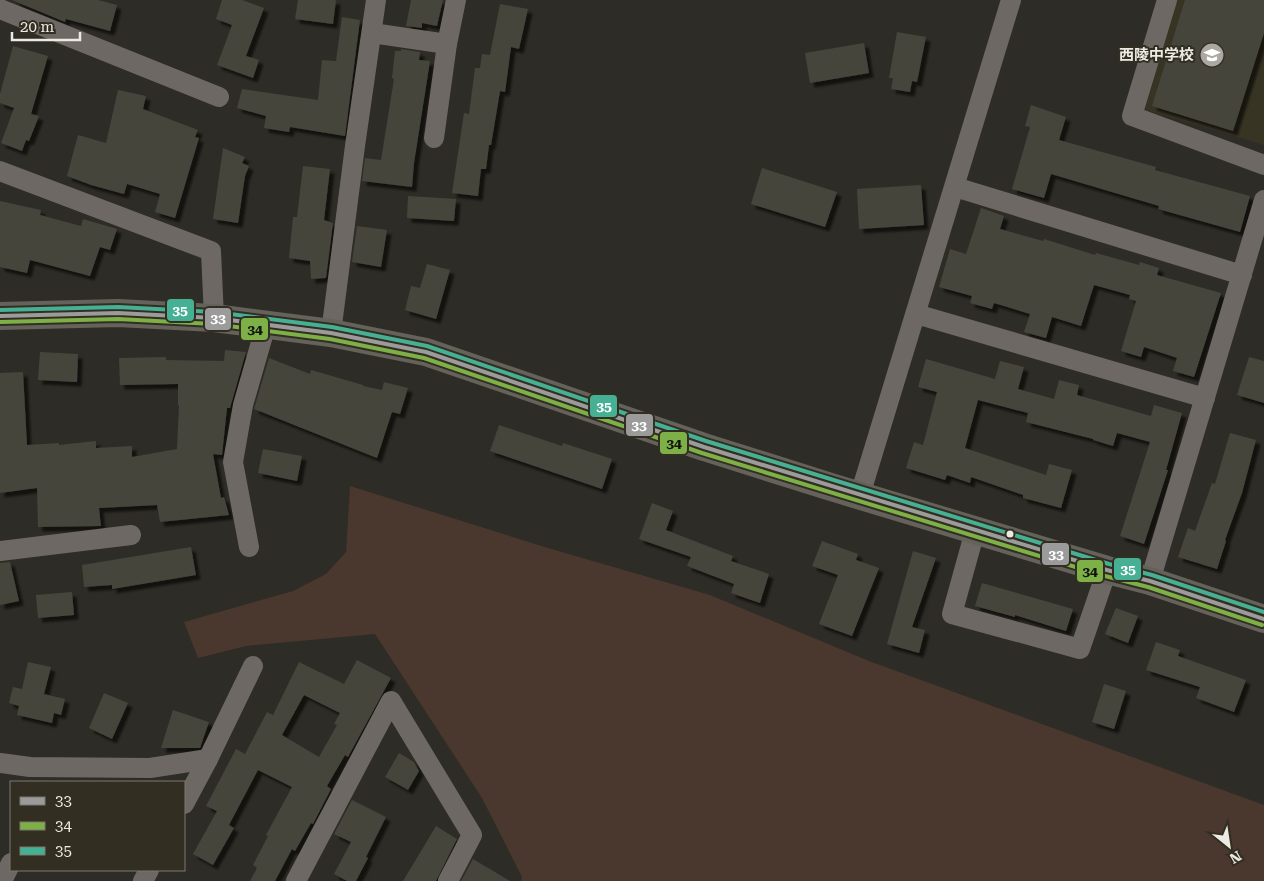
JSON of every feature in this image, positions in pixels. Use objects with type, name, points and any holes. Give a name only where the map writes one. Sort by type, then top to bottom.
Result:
[{"type":"main road","points":[[0,316],[118,313],[214,318],[331,333],[426,352],[831,488],[860,495],[975,532],[1150,581],[1264,619]]},
{"type":"street","points":[[331,333],[376,0]]},
{"type":"street","points":[[434,138],[447,44],[456,0]]},
{"type":"street","points":[[860,495],[1011,0]]},
{"type":"street","points":[[1167,0],[1132,116],[1264,165]]},
{"type":"street","points":[[0,9],[219,97]]},
{"type":"street","points":[[372,33],[447,44]]},
{"type":"street","points":[[0,170],[211,251],[214,318]]},
{"type":"street","points":[[955,187],[1242,275]]},
{"type":"street","points":[[1150,581],[1264,200]]},
{"type":"street","points":[[916,314],[1205,398]]},
{"type":"street","points":[[250,547],[233,462],[243,405],[266,325]]},
{"type":"street","points":[[975,532],[952,614],[1080,649],[1107,570]]},
{"type":"street","points":[[0,552],[131,535]]},
{"type":"street","points":[[185,802],[253,666]]},
{"type":"street","points":[[296,881],[391,701],[472,835],[448,881]]},
{"type":"street","points":[[0,763],[30,767],[56,775],[150,768],[208,758]]},
{"type":"street","points":[[2,881],[10,865]]},
{"type":"shaded area","name":"西陵中学校","points":[[1176,0],[1264,0],[1264,145],[1145,110]]},
{"type":"shaded area","points":[[350,486],[548,548],[710,595],[869,661],[1264,805],[1264,881],[521,881],[522,877],[482,798],[375,634],[246,646],[198,658],[184,622],[293,591],[326,574],[346,552]]},
{"type":"building","points":[[12,0],[98,0],[117,5],[110,31],[66,19],[65,22]]},
{"type":"building","points":[[222,0],[242,0],[264,8],[246,56],[259,60],[253,78],[217,65],[232,25],[216,19]]},
{"type":"building","points":[[298,0],[336,0],[333,24],[295,19]]},
{"type":"building","points":[[411,0],[443,0],[437,26],[422,23],[422,28],[406,26]]},
{"type":"building","name":"西陵中学校","points":[[1185,0],[1264,0],[1264,33],[1233,131],[1152,106]]},
{"type":"building","points":[[500,4],[528,9],[519,49],[511,47],[505,92],[500,91],[486,169],[481,169],[478,196],[452,193],[464,113],[469,114],[475,68],[480,68],[482,54],[490,55]]},
{"type":"building","points":[[342,17],[360,20],[345,136],[290,127],[289,132],[264,128],[266,116],[237,108],[242,89],[318,100],[322,60],[336,61]]},
{"type":"building","points":[[897,32],[926,37],[917,82],[912,81],[910,92],[891,89],[893,78],[889,78]]},
{"type":"building","points":[[864,43],[869,73],[810,83],[805,53]]},
{"type":"building","points":[[13,46],[48,56],[31,114],[39,116],[29,141],[26,140],[22,151],[1,143],[14,108],[0,103],[0,94]]},
{"type":"building","points":[[401,49],[420,52],[419,60],[430,61],[412,187],[362,181],[365,158],[381,160],[394,79],[392,78],[395,51],[401,51]]},
{"type":"building","points":[[118,90],[146,96],[143,109],[198,130],[195,137],[199,138],[175,218],[155,212],[160,194],[127,184],[124,194],[67,176],[78,135],[106,143]]},
{"type":"building","points":[[1031,105],[1066,117],[1059,140],[1156,167],[1155,170],[1250,196],[1240,232],[1158,209],[1159,206],[1051,174],[1044,198],[1012,189],[1030,127],[1025,126]]},
{"type":"building","points":[[223,148],[245,157],[242,163],[249,166],[245,176],[238,223],[213,219]]},
{"type":"building","points":[[303,166],[330,169],[324,220],[333,223],[326,278],[311,279],[310,261],[289,258],[293,217],[297,217]]},
{"type":"building","points":[[762,168],[837,192],[825,227],[751,204]]},
{"type":"building","points":[[921,185],[924,225],[859,229],[857,189]]},
{"type":"building","points":[[408,196],[456,199],[454,221],[407,218]]},
{"type":"building","points":[[0,201],[41,210],[40,215],[81,226],[83,219],[117,229],[110,250],[100,247],[90,276],[30,260],[27,273],[0,267]]},
{"type":"building","points":[[981,208],[1004,216],[1000,229],[1043,241],[1044,239],[1095,255],[1096,253],[1139,265],[1140,262],[1159,268],[1157,275],[1221,293],[1194,377],[1173,371],[1177,358],[1144,347],[1141,357],[1121,351],[1136,301],[1129,299],[1130,295],[1094,285],[1081,326],[1052,317],[1046,338],[1024,332],[1030,314],[994,303],[992,309],[970,303],[972,296],[939,287],[950,249],[966,254]]},
{"type":"building","points":[[357,226],[387,230],[381,267],[352,262]]},
{"type":"building","points":[[427,264],[450,270],[436,319],[405,310],[411,286],[420,288]]},
{"type":"building","points":[[225,350],[246,352],[230,408],[227,408],[222,455],[213,454],[221,498],[224,497],[229,515],[160,522],[157,505],[99,508],[101,526],[38,527],[37,488],[0,493],[0,373],[23,372],[27,445],[59,443],[59,445],[96,441],[96,448],[132,446],[132,457],[177,449],[178,384],[120,385],[119,358],[166,357],[166,360],[224,361]]},
{"type":"building","points":[[40,352],[78,354],[77,382],[38,380]]},
{"type":"building","points":[[1249,357],[1264,361],[1264,403],[1237,395]]},
{"type":"building","points":[[269,358],[310,374],[311,370],[363,386],[382,390],[384,382],[408,388],[400,414],[392,412],[377,458],[254,409]]},
{"type":"building","points":[[926,359],[995,379],[1000,361],[1024,367],[1018,389],[1054,399],[1059,380],[1079,385],[1077,395],[1151,416],[1154,405],[1182,413],[1166,470],[1168,470],[1144,544],[1120,536],[1150,442],[1117,433],[1113,446],[1026,422],[1028,413],[978,400],[965,448],[1046,475],[1049,464],[1072,470],[1061,508],[1023,498],[1023,495],[971,477],[970,483],[947,475],[945,480],[906,468],[914,442],[923,445],[937,392],[918,387]]},
{"type":"building","points":[[499,425],[562,446],[563,443],[612,459],[602,489],[490,451]]},
{"type":"building","points":[[1230,433],[1256,440],[1242,493],[1217,569],[1178,557],[1188,528],[1195,531],[1212,483],[1215,484]]},
{"type":"building","points":[[263,449],[302,456],[297,481],[258,473]]},
{"type":"building","points":[[652,503],[673,511],[666,530],[733,556],[731,561],[769,574],[760,603],[731,593],[734,584],[687,566],[691,557],[639,539]]},
{"type":"building","points":[[822,541],[858,554],[856,560],[879,568],[852,636],[819,624],[838,575],[812,566]]},
{"type":"building","points":[[191,547],[196,575],[112,589],[112,585],[84,587],[82,565]]},
{"type":"building","points":[[913,551],[936,558],[912,627],[925,630],[919,653],[887,644]]},
{"type":"building","points":[[10,562],[19,601],[0,605],[0,563]]},
{"type":"building","points":[[982,583],[1073,609],[1066,631],[1015,615],[1015,617],[975,606]]},
{"type":"building","points":[[72,592],[74,615],[38,618],[36,595]]},
{"type":"building","points":[[1116,608],[1138,616],[1128,643],[1105,634]]},
{"type":"building","points":[[1156,642],[1180,650],[1178,656],[1246,680],[1234,712],[1196,698],[1200,687],[1146,670]]},
{"type":"building","points":[[357,660],[391,678],[348,757],[345,755],[327,786],[331,789],[313,824],[311,823],[295,851],[292,849],[275,881],[250,881],[257,868],[253,865],[268,836],[266,835],[292,787],[258,770],[229,825],[234,828],[213,865],[193,854],[217,811],[206,806],[236,749],[245,754],[267,712],[273,715],[299,662],[344,684]],"holes":[[[304,695],[340,713],[334,724],[337,725],[319,757],[282,735]]]},
{"type":"building","points":[[28,662],[51,667],[44,694],[65,699],[61,715],[54,713],[52,723],[17,715],[19,706],[9,703],[13,687],[22,689]]},
{"type":"building","points":[[1104,684],[1126,691],[1114,729],[1092,722]]},
{"type":"building","points":[[104,693],[128,703],[112,739],[89,728]]},
{"type":"building","points":[[173,710],[209,722],[200,748],[161,748]]},
{"type":"building","points":[[399,753],[414,762],[419,771],[408,790],[385,777]]},
{"type":"building","points":[[352,800],[386,817],[356,881],[347,881],[334,874],[351,842],[334,834]]},
{"type":"building","points":[[436,826],[457,839],[436,881],[403,881]]},
{"type":"building","points":[[473,859],[510,881],[461,881]]},
{"type":"transit line","name":"35","points":[[0,310],[118,307],[214,312],[332,327],[427,346],[706,441],[1109,564],[1152,575],[1264,612]]},
{"type":"transit line","name":"33","points":[[0,316],[118,313],[214,318],[331,333],[426,352],[704,447],[1107,570],[1150,581],[1264,619]]},
{"type":"transit line","name":"34","points":[[0,322],[118,319],[213,324],[330,339],[424,358],[702,453],[1105,576],[1148,587],[1262,625]]},
{"type":"place","name":"西陵中学校","points":[[1212,55]]}]
